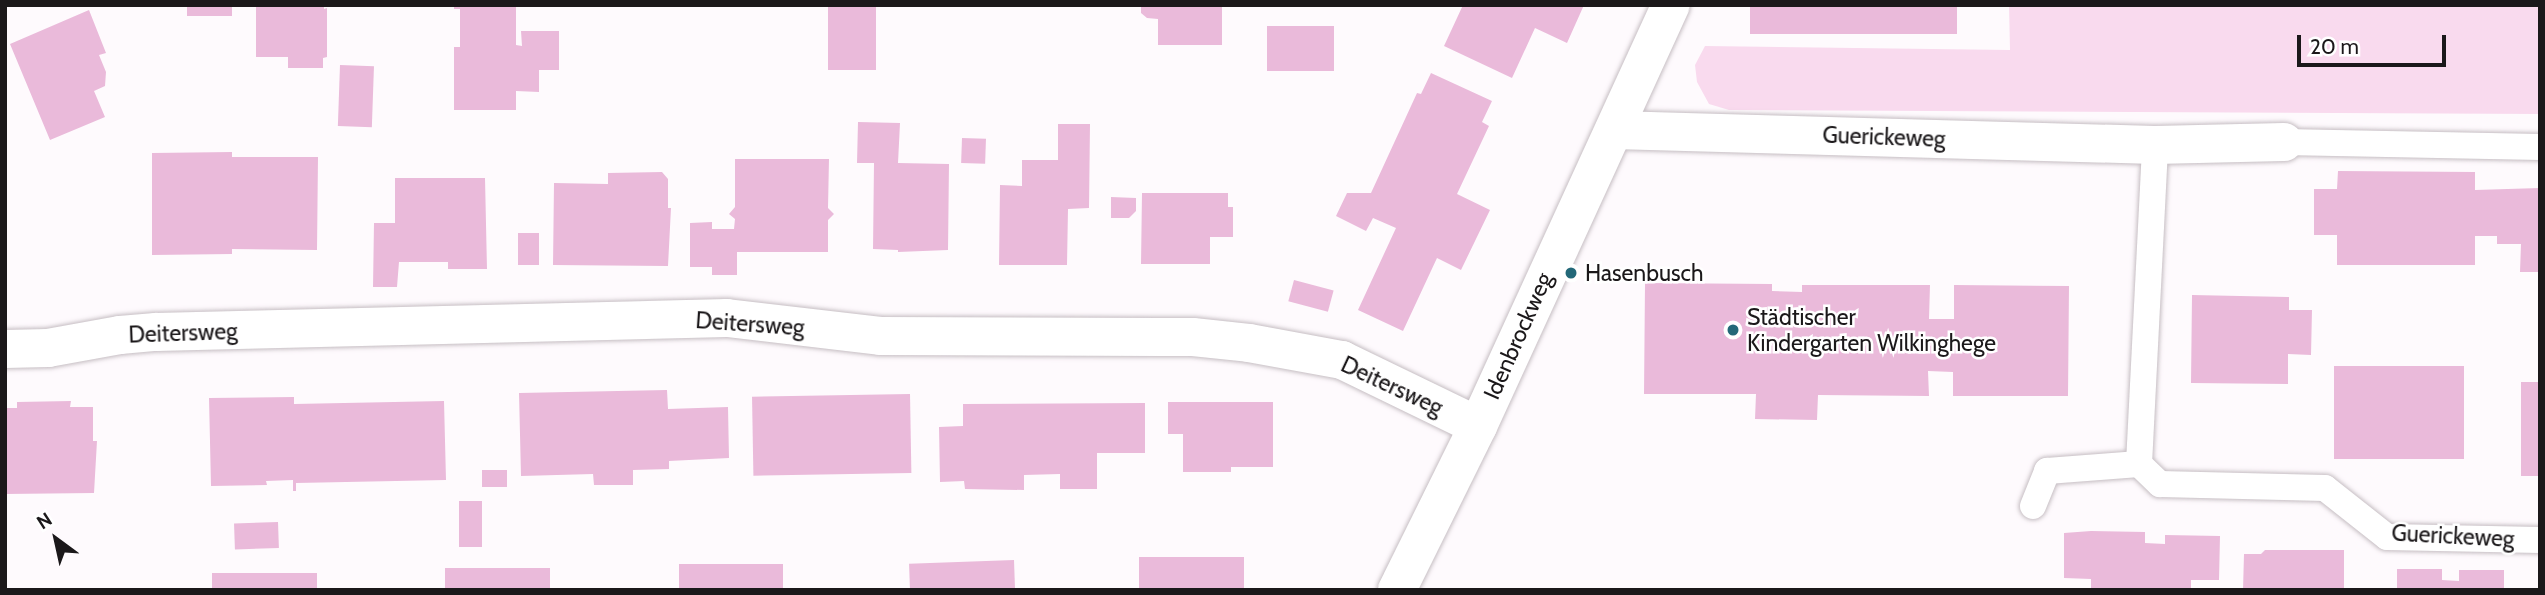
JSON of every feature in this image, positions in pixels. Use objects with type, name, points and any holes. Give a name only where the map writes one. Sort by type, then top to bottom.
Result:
[{"type":"street","name":"Idenbrockweg","points":[[1397,590],[1478,426],[1671,5]]},
{"type":"street","name":"Guerickeweg","points":[[1614,130],[2155,145],[2284,142]]},
{"type":"street","name":"Deitersweg","points":[[5,349],[48,348],[120,335],[156,332],[727,318],[880,336],[1193,337],[1249,343],[1342,360],[1478,426]]},
{"type":"lane","points":[[2284,142],[2540,147]]},
{"type":"lane","points":[[2033,506],[2046,471],[2139,464],[2155,145]]},
{"type":"lane","name":"Guerickeweg","points":[[2139,464],[2160,484],[2325,488],[2388,537],[2540,540]]},
{"type":"shaded area","points":[[2009,5],[2540,5],[2540,114],[1729,110],[1709,104],[1697,82],[1695,65],[1705,46],[2010,50]]},
{"type":"building","points":[[187,5],[232,5],[232,16],[187,16]]},
{"type":"building","points":[[256,5],[324,5],[324,9],[327,8],[327,57],[323,58],[323,68],[288,68],[288,57],[256,57]]},
{"type":"building","points":[[454,5],[516,5],[516,45],[522,46],[521,31],[559,31],[559,70],[539,70],[539,92],[516,91],[516,110],[454,110],[454,47],[460,47],[460,9],[454,9]]},
{"type":"building","points":[[828,5],[876,5],[876,70],[828,70]]},
{"type":"building","points":[[1141,5],[1222,5],[1222,45],[1158,45],[1158,19],[1147,18],[1141,13]]},
{"type":"building","points":[[1463,5],[1584,5],[1567,43],[1535,28],[1512,78],[1444,46]]},
{"type":"building","points":[[1750,5],[1957,5],[1957,34],[1750,34]]},
{"type":"building","points":[[89,10],[106,53],[99,55],[106,72],[105,86],[94,91],[105,117],[50,140],[10,44]]},
{"type":"building","points":[[1267,26],[1334,26],[1334,71],[1267,71]]},
{"type":"building","points":[[340,65],[374,66],[372,127],[338,126]]},
{"type":"building","points":[[1431,73],[1492,101],[1482,122],[1489,126],[1457,194],[1490,210],[1461,270],[1437,258],[1403,331],[1358,310],[1396,228],[1373,218],[1366,231],[1336,216],[1347,193],[1371,193],[1417,93],[1421,94]]},
{"type":"building","points":[[858,122],[900,123],[898,163],[949,164],[948,250],[898,252],[873,249],[874,163],[857,163]]},
{"type":"building","points":[[1058,124],[1090,124],[1089,208],[1068,209],[1067,265],[999,265],[1000,185],[1022,186],[1022,160],[1058,160]]},
{"type":"building","points":[[962,138],[986,139],[985,164],[961,163]]},
{"type":"building","points":[[232,152],[232,157],[318,157],[317,250],[232,249],[232,254],[152,255],[152,153]]},
{"type":"building","points":[[735,159],[829,159],[828,208],[834,214],[828,220],[828,252],[737,252],[737,275],[712,275],[712,267],[690,267],[690,223],[712,222],[712,229],[734,229],[735,219],[729,214],[735,207]]},
{"type":"building","points":[[2338,171],[2475,172],[2475,190],[2540,188],[2540,272],[2520,272],[2521,244],[2497,244],[2497,236],[2475,236],[2475,265],[2337,265],[2337,235],[2314,235],[2314,189],[2337,189]]},
{"type":"building","points":[[662,172],[668,179],[668,208],[671,208],[668,266],[553,265],[554,183],[608,184],[608,173]]},
{"type":"building","points":[[395,178],[485,178],[487,269],[448,269],[448,262],[399,262],[397,287],[373,287],[374,223],[395,223]]},
{"type":"building","points":[[1142,193],[1228,193],[1228,207],[1233,207],[1233,237],[1210,237],[1210,264],[1141,264]]},
{"type":"building","points":[[1111,197],[1136,198],[1136,211],[1129,218],[1111,218]]},
{"type":"building","points":[[518,233],[539,233],[539,265],[518,265]]},
{"type":"building","points":[[1294,280],[1334,291],[1328,312],[1288,301]]},
{"type":"building","points":[[1645,283],[1772,284],[1772,291],[1802,292],[1802,285],[1930,285],[1929,319],[1954,319],[1954,285],[2069,286],[2068,396],[1953,396],[1953,372],[1928,371],[1929,396],[1818,395],[1817,420],[1755,419],[1756,394],[1644,394]]},
{"type":"building","points":[[2192,295],[2289,297],[2289,310],[2312,310],[2311,355],[2288,354],[2288,384],[2191,383]]},
{"type":"building","points":[[2334,366],[2464,366],[2464,459],[2334,459]]},
{"type":"building","points":[[2521,382],[2540,382],[2540,476],[2521,476]]},
{"type":"building","points":[[667,390],[668,409],[728,407],[729,458],[669,461],[669,469],[633,470],[633,485],[594,485],[593,474],[521,476],[519,393]]},
{"type":"building","points":[[910,394],[911,473],[753,476],[752,397]]},
{"type":"building","points":[[294,397],[294,404],[444,401],[446,480],[296,483],[296,491],[293,491],[293,480],[266,481],[267,485],[211,486],[209,398]]},
{"type":"building","points":[[71,401],[70,407],[93,407],[93,441],[97,441],[94,493],[5,494],[5,408],[17,408],[17,402]]},
{"type":"building","points":[[1168,402],[1273,402],[1273,467],[1231,467],[1231,472],[1183,472],[1183,434],[1168,434]]},
{"type":"building","points":[[1145,403],[1145,453],[1097,453],[1097,489],[1060,489],[1060,474],[1024,475],[1024,490],[965,489],[964,481],[940,482],[939,427],[963,426],[963,404]]},
{"type":"building","points":[[482,470],[507,470],[507,487],[482,487]]},
{"type":"building","points":[[459,501],[482,501],[482,547],[459,547]]},
{"type":"building","points":[[278,522],[279,548],[235,550],[234,524]]},
{"type":"building","points":[[2145,532],[2145,543],[2165,544],[2165,535],[2220,536],[2219,580],[2191,580],[2191,590],[2091,590],[2091,579],[2064,578],[2064,533]]},
{"type":"building","points":[[2265,550],[2344,550],[2344,590],[2243,590],[2244,554],[2261,554]]},
{"type":"building","points":[[1139,557],[1244,557],[1244,590],[1139,590]]},
{"type":"building","points":[[1014,560],[1015,590],[910,590],[909,564]]},
{"type":"building","points":[[679,564],[783,564],[783,590],[679,590]]},
{"type":"building","points":[[445,568],[550,568],[550,590],[445,590]]},
{"type":"building","points":[[2397,569],[2442,569],[2442,580],[2459,581],[2459,570],[2504,570],[2504,590],[2397,590]]},
{"type":"building","points":[[212,573],[317,573],[317,590],[212,590]]},
{"type":"place","name":"Hasenbusch","points":[[1571,273]]},
{"type":"place","name":"Städtischer Kindergarten Wilkinghege","points":[[1733,330]]}]
